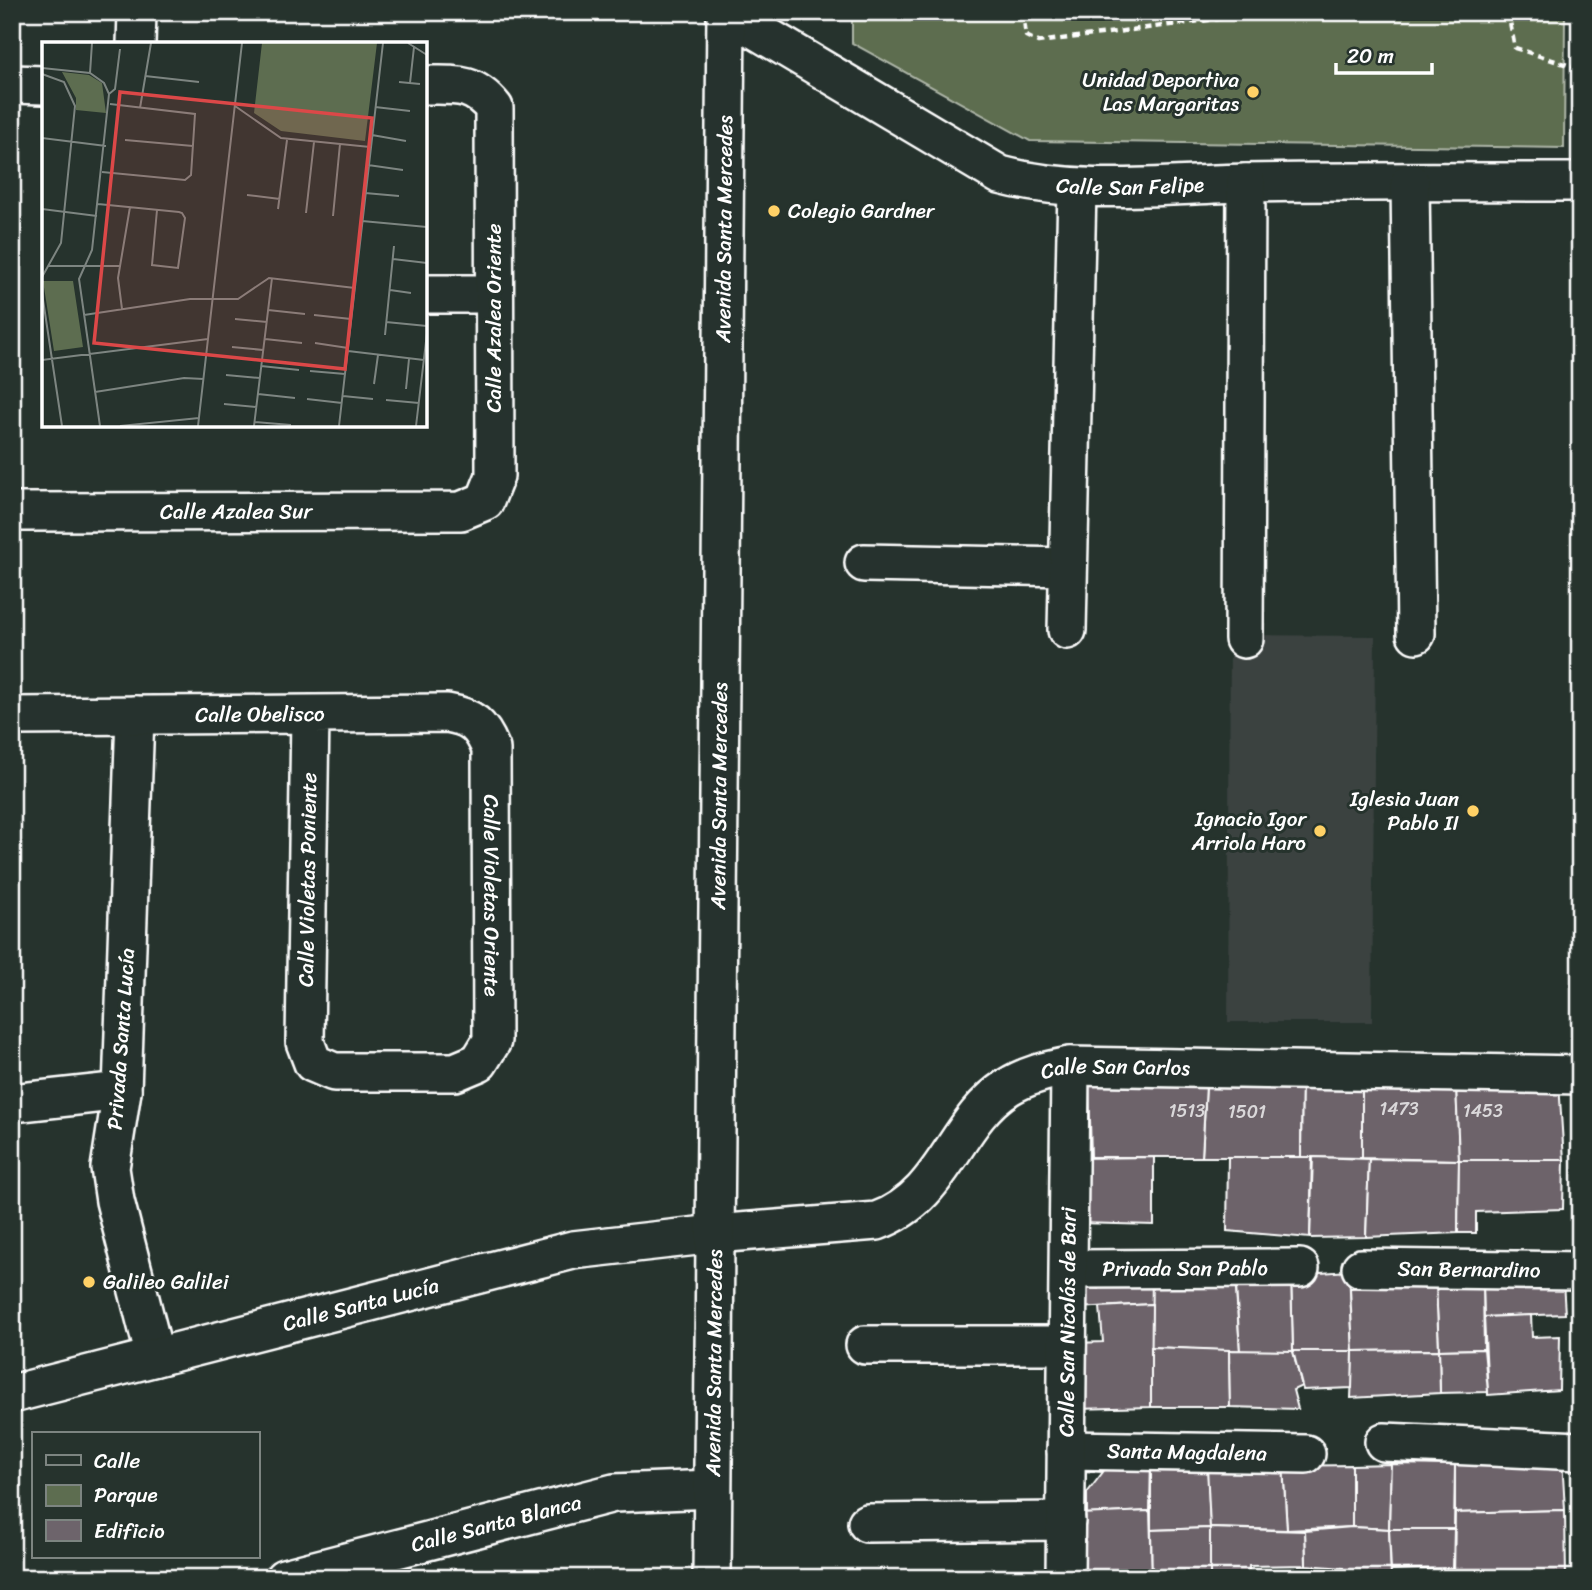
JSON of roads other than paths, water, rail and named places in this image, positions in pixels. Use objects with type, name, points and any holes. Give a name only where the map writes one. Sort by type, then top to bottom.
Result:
[{"type":"street","points":[[136,42],[137,12]]},
{"type":"street","name":"Calle San Felipe","points":[[726,12],[1000,175],[1036,185],[1077,189],[1246,183],[1580,182]]},
{"type":"street","name":"Avenida Santa Mercedes","points":[[712,1578],[726,12]]},
{"type":"street","points":[[12,85],[42,85]]},
{"type":"street","name":"Calle Azalea Oriente","points":[[427,85],[455,85],[480,91],[494,108],[492,294],[495,476],[485,501],[461,511]]},
{"type":"street","points":[[1410,182],[1416,634]]},
{"type":"street","points":[[1244,639],[1246,183]]},
{"type":"street","points":[[1067,630],[1077,189]]},
{"type":"street","points":[[427,294],[492,294]]},
{"type":"street","name":"Calle Azalea Sur","points":[[12,512],[461,511]]},
{"type":"street","points":[[864,563],[1068,567]]},
{"type":"street","name":"Calle Obelisco","points":[[12,716],[447,713],[467,716],[483,729],[492,749]]},
{"type":"street","name":"Privada Santa Lucía","points":[[135,715],[122,1091],[110,1168],[115,1201],[155,1357]]},
{"type":"street","name":"Calle Violetas Poniente","points":[[310,715],[304,1042],[313,1063],[334,1072],[455,1072],[479,1062],[492,1041]]},
{"type":"street","name":"Calle Violetas Oriente","points":[[492,749],[492,1041]]},
{"type":"street","name":"Calle San Carlos","points":[[715,1234],[877,1221],[900,1213],[919,1197],[982,1113],[1005,1088],[1027,1076],[1070,1066],[1580,1075]]},
{"type":"street","name":"Calle San Nicolás de Bari","points":[[1065,1578],[1070,1066]]},
{"type":"street","points":[[12,1103],[122,1091]]},
{"type":"street","name":"Calle Santa Lucía","points":[[12,1394],[573,1250],[715,1234]]},
{"type":"street","name":"Privada San Pablo","points":[[1069,1269],[1300,1268]]},
{"type":"street","name":"San Bernardino","points":[[1361,1268],[1580,1271]]},
{"type":"street","points":[[865,1345],[1067,1345]]},
{"type":"street","points":[[1384,1442],[1580,1451]]},
{"type":"street","name":"Santa Magdalena","points":[[1066,1450],[1306,1454]]},
{"type":"street","name":"Calle Santa Blanca","points":[[284,1578],[614,1493],[712,1489]]},
{"type":"street","points":[[867,1523],[1066,1521]]},
{"type":"place","name":"Unidad Deportiva Las Margaritas","points":[[1253,92]]},
{"type":"place","name":"Colegio Gardner","points":[[774,211]]},
{"type":"place","name":"Iglesia Juan Pablo II","points":[[1473,811]]},
{"type":"place","name":"Ignacio Igor Arriola Haro","points":[[1320,831]]},
{"type":"place","name":"Galileo Galilei","points":[[89,1282]]}]
